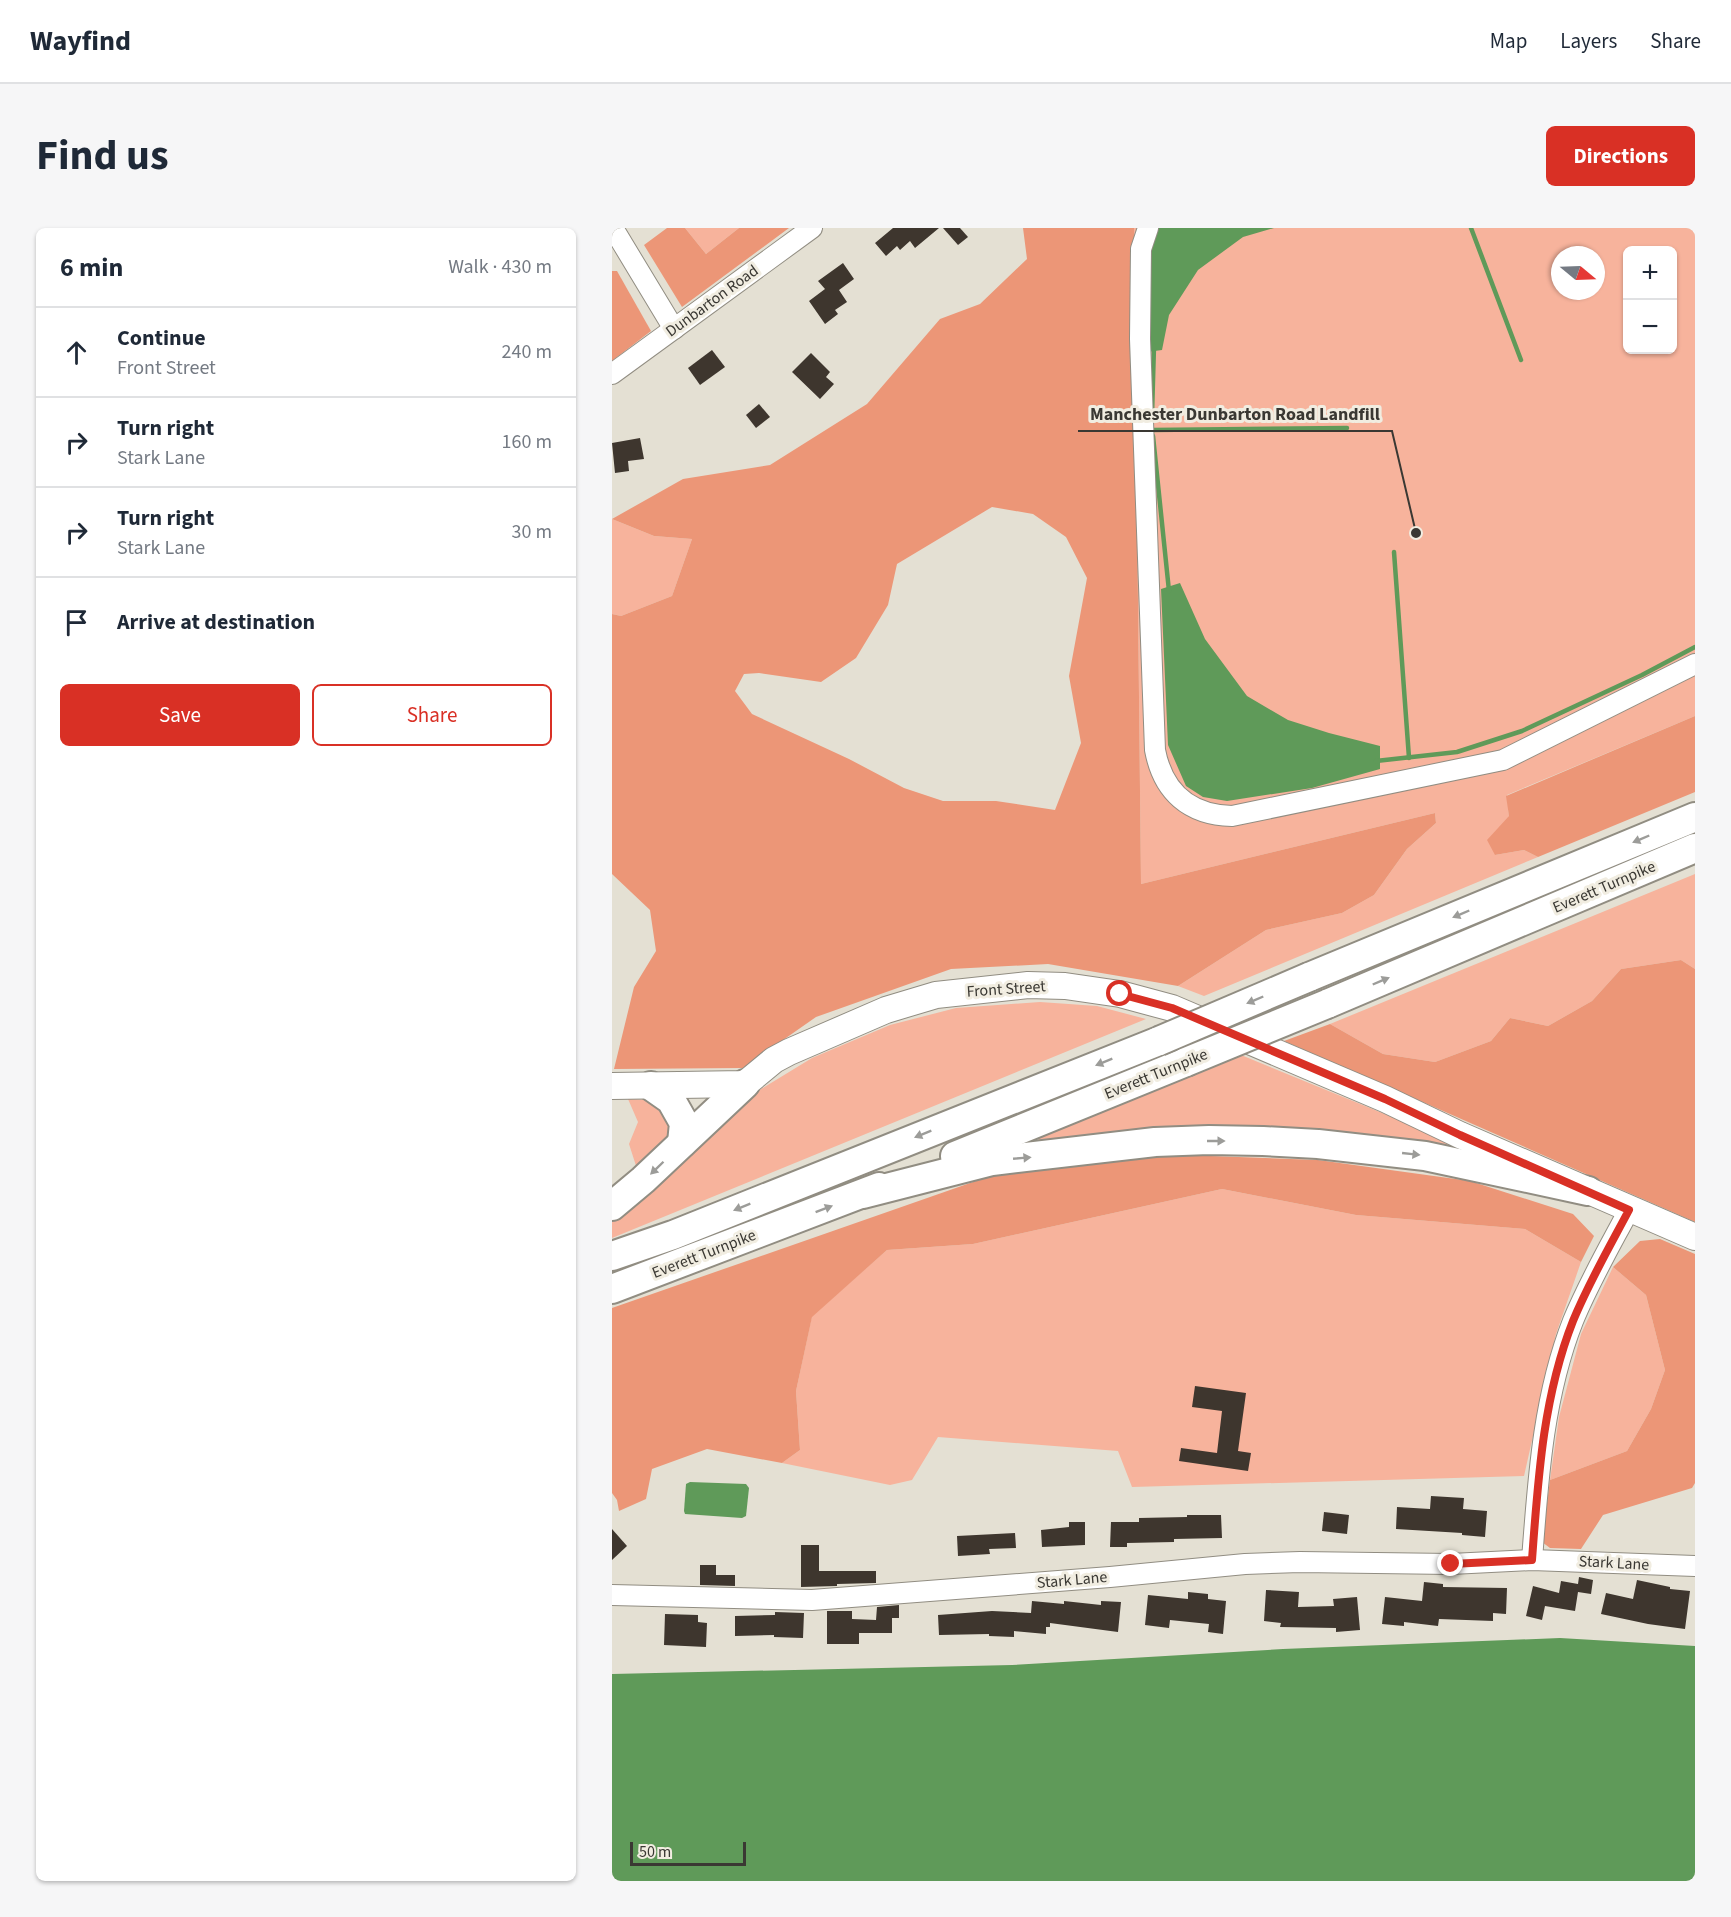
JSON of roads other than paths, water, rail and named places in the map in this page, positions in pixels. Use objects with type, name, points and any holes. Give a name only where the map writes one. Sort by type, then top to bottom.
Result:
[{"type":"highway","name":"Everett Turnpike","points":[[612,1256],[673,1235],[1159,1041],[1695,817]]},
{"type":"highway","name":"Everett Turnpike","points":[[612,1289],[863,1194],[1327,1004],[1695,848]]},
{"type":"highway","points":[[612,1206],[745,1084]]},
{"type":"highway","points":[[651,1086],[671,1100],[680,1116],[684,1124],[682,1143]]},
{"type":"highway","points":[[863,1194],[992,1161],[1155,1142],[1209,1140],[1318,1144],[1425,1156],[1588,1191]]},
{"type":"main road","name":"Front Street","points":[[745,1084],[774,1060],[789,1052],[908,1002],[936,995],[1028,985],[1102,990],[1172,1008],[1385,1099],[1460,1135],[1695,1237]]},
{"type":"main road","points":[[612,1086],[745,1084]]},
{"type":"street","points":[[613,228],[674,329]]},
{"type":"street","name":"Dunbarton Road","points":[[612,374],[812,228]]},
{"type":"street","points":[[1148,228],[1141,249],[1140,339],[1155,750],[1162,775],[1173,791],[1188,804],[1210,814],[1221,816],[1244,814],[1503,760],[1695,664]]},
{"type":"street","points":[[1532,1560],[1542,1445],[1562,1356],[1574,1320],[1629,1210]]},
{"type":"street","name":"Stark Lane","points":[[612,1595],[812,1600],[1245,1564],[1354,1562],[1451,1564],[1532,1560],[1695,1566]]},
{"type":"waterway","points":[[1471,228],[1521,360]]},
{"type":"waterway","points":[[1152,415],[1154,346]]},
{"type":"waterway","points":[[1152,430],[1347,428]]},
{"type":"waterway","points":[[1153,436],[1169,591]]},
{"type":"waterway","points":[[1394,552],[1409,758]]},
{"type":"waterway","points":[[1376,761],[1457,752],[1522,731],[1642,675],[1695,647]]},
{"type":"place","name":"Manchester Dunbarton Road Landfill","points":[[1416,533]]}]
